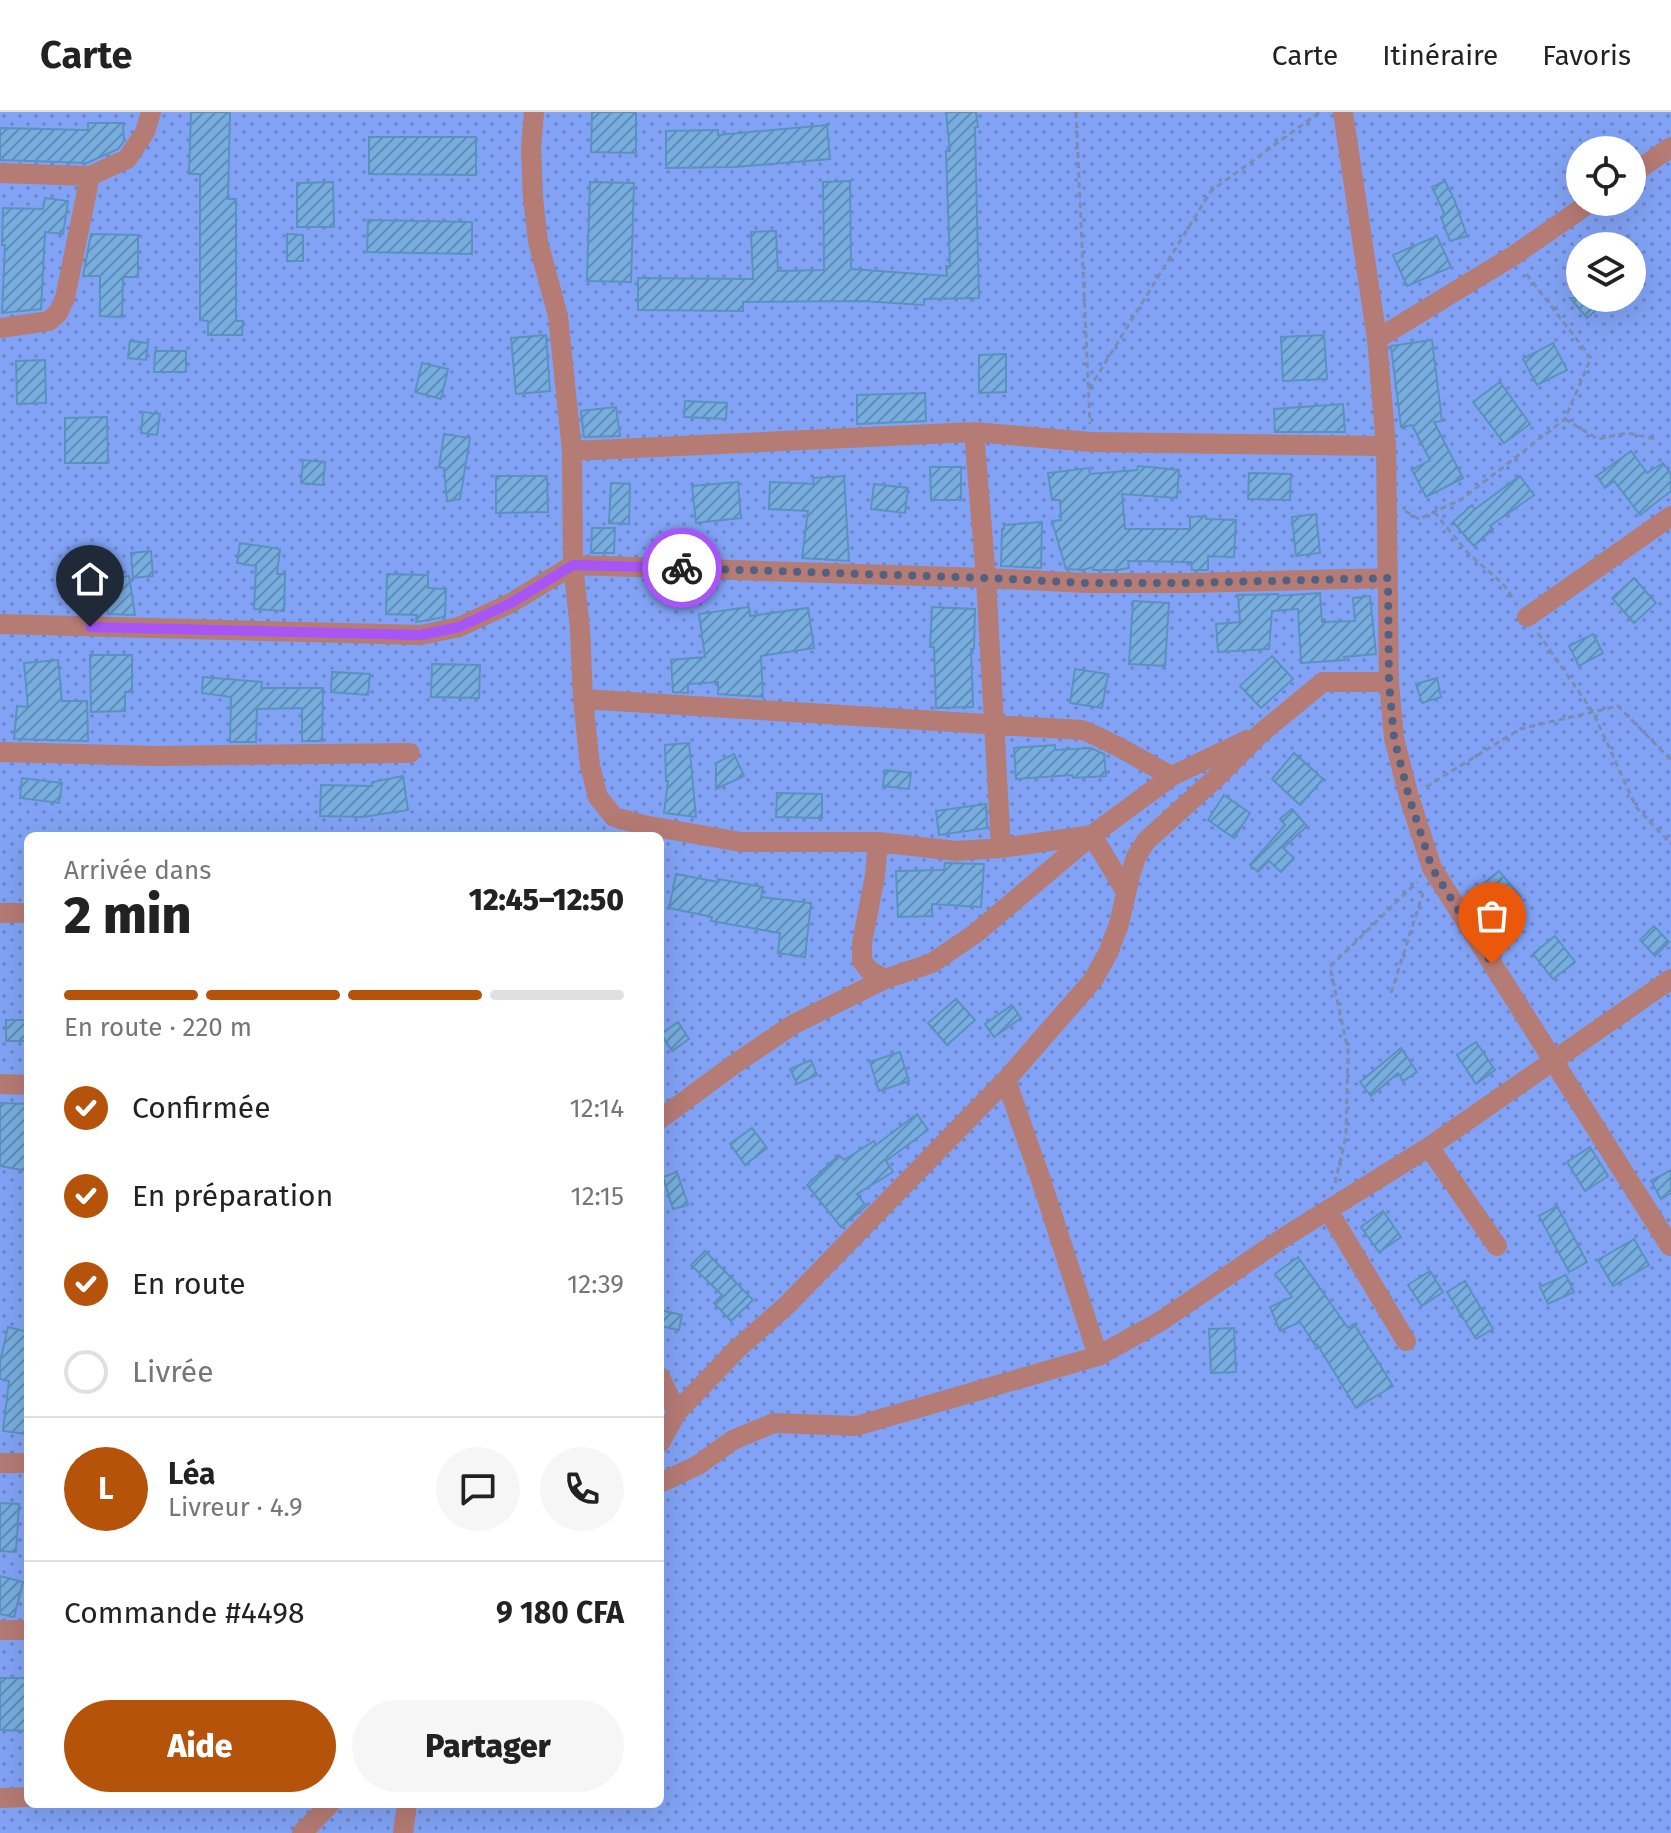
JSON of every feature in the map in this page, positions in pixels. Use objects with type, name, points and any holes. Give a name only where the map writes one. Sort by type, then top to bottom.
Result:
[{"type":"street","points":[[0,173],[90,176],[127,159],[145,132],[151,112]]},
{"type":"street","points":[[534,112],[531,148],[533,198],[538,242],[558,316],[572,451],[573,565],[583,699],[592,776],[598,797],[614,817],[741,842],[878,842],[956,851],[1092,835]]},
{"type":"street","points":[[1343,112],[1377,339],[1386,446],[1389,682],[1394,738],[1409,797],[1432,868],[1670,1246]]},
{"type":"street","points":[[1646,164],[1671,147]]},
{"type":"street","points":[[0,328],[49,321],[58,313],[65,298],[90,176]]},
{"type":"street","points":[[1377,339],[1513,256],[1571,216]]},
{"type":"street","points":[[572,451],[974,432],[1091,442],[1386,446]]},
{"type":"street","points":[[974,432],[986,578],[1001,848]]},
{"type":"street","points":[[1527,617],[1671,516]]},
{"type":"street","points":[[0,624],[421,635],[459,627],[511,603],[573,565],[1087,583],[1388,578]]},
{"type":"street","points":[[664,1436],[677,1412],[737,1349],[787,1305],[1006,1080],[1093,980],[1114,938],[1136,857],[1146,841],[1261,733],[1323,682],[1389,682]]},
{"type":"street","points":[[583,699],[1082,730],[1105,738],[1172,776]]},
{"type":"street","points":[[664,1116],[794,1024],[885,979],[932,963],[976,933],[1092,835],[1172,776],[1261,733]]},
{"type":"street","points":[[0,752],[156,756],[410,753]]},
{"type":"street","points":[[1092,835],[1126,892]]},
{"type":"street","points":[[878,842],[862,961],[870,971],[885,979]]},
{"type":"street","points":[[0,913],[24,913]]},
{"type":"street","points":[[664,1481],[698,1465],[733,1440],[774,1423],[856,1426],[1098,1356],[1161,1321],[1283,1238],[1429,1147],[1671,979]]},
{"type":"street","points":[[1006,1080],[1098,1356]]},
{"type":"street","points":[[0,1084],[24,1085]]},
{"type":"street","points":[[1429,1147],[1497,1246]]},
{"type":"street","points":[[1328,1210],[1406,1341]]},
{"type":"street","points":[[664,1385],[677,1412]]},
{"type":"street","points":[[0,1463],[24,1462]]},
{"type":"street","points":[[0,1630],[24,1630]]},
{"type":"street","points":[[0,1798],[24,1797]]},
{"type":"street","points":[[302,1833],[326,1808]]},
{"type":"street","points":[[403,1833],[406,1808]]},
{"type":"path","points":[[1076,112],[1091,442]]},
{"type":"path","points":[[1089,389],[1211,191],[1320,112]]},
{"type":"path","points":[[1387,502],[1419,519],[1462,499],[1565,419],[1591,358],[1513,256]]},
{"type":"path","points":[[1565,419],[1598,439],[1627,433],[1656,439]]},
{"type":"path","points":[[1434,512],[1468,553],[1503,584],[1527,617],[1593,712],[1636,807],[1671,844]]},
{"type":"path","points":[[1409,797],[1520,729],[1618,706],[1671,760]]},
{"type":"path","points":[[1391,993],[1432,868]]},
{"type":"path","points":[[1328,1210],[1346,1136],[1348,1050],[1330,967],[1432,868]]},
{"type":"shaded area","points":[[0,112],[1671,112],[1671,1833],[0,1833]]},
{"type":"building","points":[[191,112],[230,112],[228,199],[236,199],[236,321],[243,321],[242,335],[208,335],[208,321],[200,320],[200,174],[189,174]]},
{"type":"building","points":[[592,112],[636,112],[636,153],[591,152]]},
{"type":"building","points":[[946,112],[976,112],[979,298],[924,299],[924,305],[862,301],[743,302],[743,311],[638,310],[638,278],[753,279],[751,232],[776,231],[778,271],[824,270],[823,182],[850,181],[851,269],[947,276],[946,266],[950,266],[946,151],[950,151]]},
{"type":"building","points":[[88,123],[123,123],[124,141],[118,149],[87,163],[0,160],[0,128],[88,130]]},
{"type":"building","points":[[827,125],[830,159],[735,167],[666,168],[666,131],[718,130],[718,135]]},
{"type":"building","points":[[369,137],[476,137],[476,175],[369,174]]},
{"type":"building","points":[[1445,181],[1467,236],[1450,241],[1441,217],[1445,215],[1432,187]]},
{"type":"building","points":[[333,182],[334,227],[297,227],[297,183]]},
{"type":"building","points":[[590,182],[634,183],[631,282],[587,281]]},
{"type":"building","points":[[45,198],[68,201],[63,234],[45,232],[41,309],[2,313],[3,208],[43,209]]},
{"type":"building","points":[[368,220],[472,222],[472,254],[367,252]]},
{"type":"building","points":[[91,234],[138,235],[138,277],[123,277],[122,317],[100,316],[100,276],[83,276]]},
{"type":"building","points":[[287,234],[303,235],[303,261],[287,261]]},
{"type":"building","points":[[1437,236],[1451,267],[1407,286],[1393,255]]},
{"type":"building","points":[[546,335],[550,391],[516,394],[511,338]]},
{"type":"building","points":[[1324,335],[1327,379],[1283,381],[1281,337]]},
{"type":"building","points":[[1432,340],[1442,421],[1434,422],[1463,478],[1426,497],[1412,470],[1430,460],[1412,425],[1401,427],[1391,346]]},
{"type":"building","points":[[130,341],[148,343],[146,360],[128,358]]},
{"type":"building","points":[[1553,343],[1567,370],[1537,385],[1523,359]]},
{"type":"building","points":[[155,351],[186,351],[186,372],[154,372]]},
{"type":"building","points":[[1006,354],[1006,392],[979,393],[979,355]]},
{"type":"building","points":[[45,360],[46,403],[17,404],[16,361]]},
{"type":"building","points":[[422,363],[448,369],[441,399],[415,392]]},
{"type":"building","points":[[1500,382],[1530,424],[1504,443],[1473,402]]},
{"type":"building","points":[[925,393],[926,421],[857,424],[857,395]]},
{"type":"building","points":[[685,401],[727,403],[726,419],[684,417]]},
{"type":"building","points":[[1343,404],[1345,432],[1275,432],[1274,409]]},
{"type":"building","points":[[616,407],[620,436],[584,437],[581,411]]},
{"type":"building","points":[[143,412],[160,414],[157,435],[141,433]]},
{"type":"building","points":[[107,417],[108,463],[65,463],[65,418]]},
{"type":"building","points":[[444,434],[470,438],[460,499],[447,501],[444,468],[439,467]]},
{"type":"building","points":[[1631,451],[1647,473],[1663,463],[1671,474],[1671,491],[1640,515],[1614,481],[1605,488],[1597,476]]},
{"type":"building","points":[[303,460],[325,462],[323,485],[301,483]]},
{"type":"building","points":[[1138,466],[1179,470],[1177,498],[1122,494],[1125,529],[1190,529],[1190,517],[1236,520],[1234,557],[1208,556],[1208,570],[1192,570],[1191,562],[1128,561],[1129,568],[1118,570],[1093,570],[1093,567],[1066,569],[1052,521],[1061,520],[1060,500],[1052,500],[1048,473],[1089,468],[1090,474],[1137,470]]},
{"type":"building","points":[[930,467],[961,467],[961,500],[931,500]]},
{"type":"building","points":[[1249,473],[1291,474],[1290,500],[1248,499]]},
{"type":"building","points":[[496,476],[547,476],[548,512],[496,513]]},
{"type":"building","points":[[844,476],[849,561],[802,558],[808,511],[769,509],[770,482],[814,484],[813,478]]},
{"type":"building","points":[[1520,476],[1534,495],[1490,526],[1493,529],[1474,546],[1453,522],[1472,505],[1475,509]]},
{"type":"building","points":[[738,482],[741,518],[696,523],[692,486]]},
{"type":"building","points":[[611,483],[630,484],[629,524],[609,523]]},
{"type":"building","points":[[874,484],[908,488],[905,513],[871,509]]},
{"type":"building","points":[[1316,514],[1320,553],[1296,556],[1292,517]]},
{"type":"building","points":[[1042,522],[1041,568],[1001,566],[1004,525]]},
{"type":"building","points":[[592,528],[615,528],[614,553],[591,553]]},
{"type":"building","points":[[240,543],[280,549],[277,574],[285,574],[284,611],[254,609],[256,566],[237,563]]},
{"type":"building","points":[[151,551],[153,576],[133,578],[131,553]]},
{"type":"building","points":[[387,574],[428,575],[428,588],[446,589],[445,617],[416,622],[417,615],[386,614]]},
{"type":"building","points":[[129,576],[135,615],[108,614],[103,580]]},
{"type":"building","points":[[1634,578],[1656,603],[1634,623],[1612,598]]},
{"type":"building","points":[[1320,593],[1322,622],[1355,621],[1353,598],[1370,596],[1376,654],[1301,663],[1298,609],[1272,611],[1269,649],[1218,652],[1216,624],[1240,622],[1238,595]]},
{"type":"building","points":[[1133,601],[1169,603],[1165,666],[1129,664]]},
{"type":"building","points":[[749,607],[750,616],[808,608],[814,648],[761,656],[763,697],[718,694],[718,682],[688,684],[688,693],[673,692],[671,660],[705,657],[699,614]]},
{"type":"building","points":[[932,607],[975,609],[974,649],[971,649],[973,707],[936,708],[934,647],[930,647]]},
{"type":"building","points":[[1593,634],[1603,653],[1579,666],[1569,646]]},
{"type":"building","points":[[90,655],[132,655],[132,692],[125,692],[125,711],[91,712]]},
{"type":"building","points":[[1272,656],[1293,679],[1261,708],[1240,686]]},
{"type":"building","points":[[58,660],[62,701],[87,701],[88,741],[14,739],[17,706],[28,707],[24,663]]},
{"type":"building","points":[[432,664],[480,665],[479,698],[431,697]]},
{"type":"building","points":[[1075,669],[1108,674],[1102,708],[1070,703]]},
{"type":"building","points":[[332,672],[370,674],[368,695],[331,692]]},
{"type":"building","points":[[203,677],[262,682],[261,688],[323,688],[322,741],[302,741],[302,708],[257,709],[256,742],[230,742],[231,697],[202,693]]},
{"type":"building","points":[[1437,678],[1441,697],[1422,703],[1416,684]]},
{"type":"building","points":[[689,743],[696,817],[664,813],[668,781],[665,745]]},
{"type":"building","points":[[1055,745],[1055,750],[1091,748],[1104,754],[1106,776],[1016,779],[1014,748]]},
{"type":"building","points":[[1294,753],[1323,779],[1300,805],[1272,779]]},
{"type":"building","points":[[734,754],[744,776],[716,789],[716,763]]},
{"type":"building","points":[[885,770],[911,773],[909,789],[883,786]]},
{"type":"building","points":[[403,776],[408,810],[363,817],[320,816],[321,785],[372,786],[372,782]]},
{"type":"building","points":[[22,778],[62,783],[59,803],[20,798]]},
{"type":"building","points":[[777,793],[822,794],[822,818],[776,817]]},
{"type":"building","points":[[1224,795],[1250,813],[1234,838],[1208,820]]},
{"type":"building","points":[[986,804],[987,828],[939,835],[936,811]]},
{"type":"building","points":[[1292,809],[1307,826],[1283,848],[1294,858],[1281,872],[1269,861],[1258,872],[1250,865],[1285,825],[1280,819]]},
{"type":"building","points":[[945,863],[984,864],[981,907],[932,904],[932,916],[898,917],[896,871],[944,870]]},
{"type":"building","points":[[1499,871],[1521,897],[1495,918],[1474,892]]},
{"type":"building","points":[[676,874],[763,887],[761,897],[811,903],[805,957],[778,953],[780,933],[711,921],[712,917],[669,908]]},
{"type":"building","points":[[1654,926],[1669,942],[1655,956],[1640,940]]},
{"type":"building","points":[[1555,936],[1575,962],[1553,979],[1533,954]]},
{"type":"building","points":[[956,999],[975,1020],[947,1045],[928,1023]]},
{"type":"building","points":[[1012,1005],[1021,1018],[994,1037],[985,1024]]},
{"type":"building","points":[[6,1020],[24,1020],[24,1041],[6,1041]]},
{"type":"building","points":[[678,1022],[689,1039],[672,1051],[664,1039],[664,1032]]},
{"type":"building","points":[[1476,1042],[1495,1070],[1476,1084],[1457,1055]]},
{"type":"building","points":[[1401,1048],[1417,1072],[1403,1081],[1398,1073],[1371,1096],[1360,1082]]},
{"type":"building","points":[[900,1052],[909,1081],[879,1091],[870,1062]]},
{"type":"building","points":[[811,1060],[817,1075],[797,1084],[790,1069]]},
{"type":"building","points":[[0,1103],[24,1104],[24,1170],[0,1166]]},
{"type":"building","points":[[917,1114],[928,1130],[886,1161],[893,1172],[857,1194],[866,1206],[841,1227],[807,1185],[839,1155],[844,1160],[874,1141],[876,1145]]},
{"type":"building","points":[[752,1128],[767,1148],[745,1165],[730,1144]]},
{"type":"building","points":[[1590,1147],[1608,1176],[1585,1191],[1567,1162]]},
{"type":"building","points":[[1671,1170],[1671,1193],[1661,1199],[1651,1181]]},
{"type":"building","points":[[677,1172],[688,1205],[673,1209],[664,1177]]},
{"type":"building","points":[[1557,1206],[1587,1262],[1569,1272],[1539,1216]]},
{"type":"building","points":[[1383,1211],[1401,1237],[1379,1252],[1361,1227]]},
{"type":"building","points":[[1634,1239],[1649,1265],[1613,1286],[1598,1260]]},
{"type":"building","points":[[705,1251],[753,1300],[731,1321],[714,1303],[722,1295],[691,1265]]},
{"type":"building","points":[[1298,1257],[1348,1328],[1354,1324],[1393,1386],[1356,1408],[1300,1322],[1280,1331],[1270,1307],[1292,1297],[1275,1274]]},
{"type":"building","points":[[1430,1271],[1443,1292],[1422,1306],[1408,1285]]},
{"type":"building","points":[[1566,1275],[1574,1292],[1548,1304],[1540,1287]]},
{"type":"building","points":[[1465,1281],[1493,1329],[1476,1339],[1447,1292]]},
{"type":"building","points":[[664,1311],[682,1315],[679,1330],[664,1327]]},
{"type":"building","points":[[8,1327],[24,1331],[24,1434],[3,1431],[9,1381],[0,1379],[0,1362]]},
{"type":"building","points":[[1234,1328],[1236,1372],[1211,1373],[1209,1329]]},
{"type":"building","points":[[0,1503],[19,1504],[16,1552],[0,1551]]},
{"type":"building","points":[[0,1576],[23,1582],[14,1617],[0,1614]]},
{"type":"building","points":[[0,1678],[24,1678],[24,1731],[0,1730]]},
{"type":"way so far","points":[[682,568],[1087,583],[1388,578],[1389,682],[1394,738],[1409,797],[1432,868],[1492,964]]},
{"type":"route","points":[[90,627],[421,635],[459,627],[511,603],[573,565],[682,568]]}]
